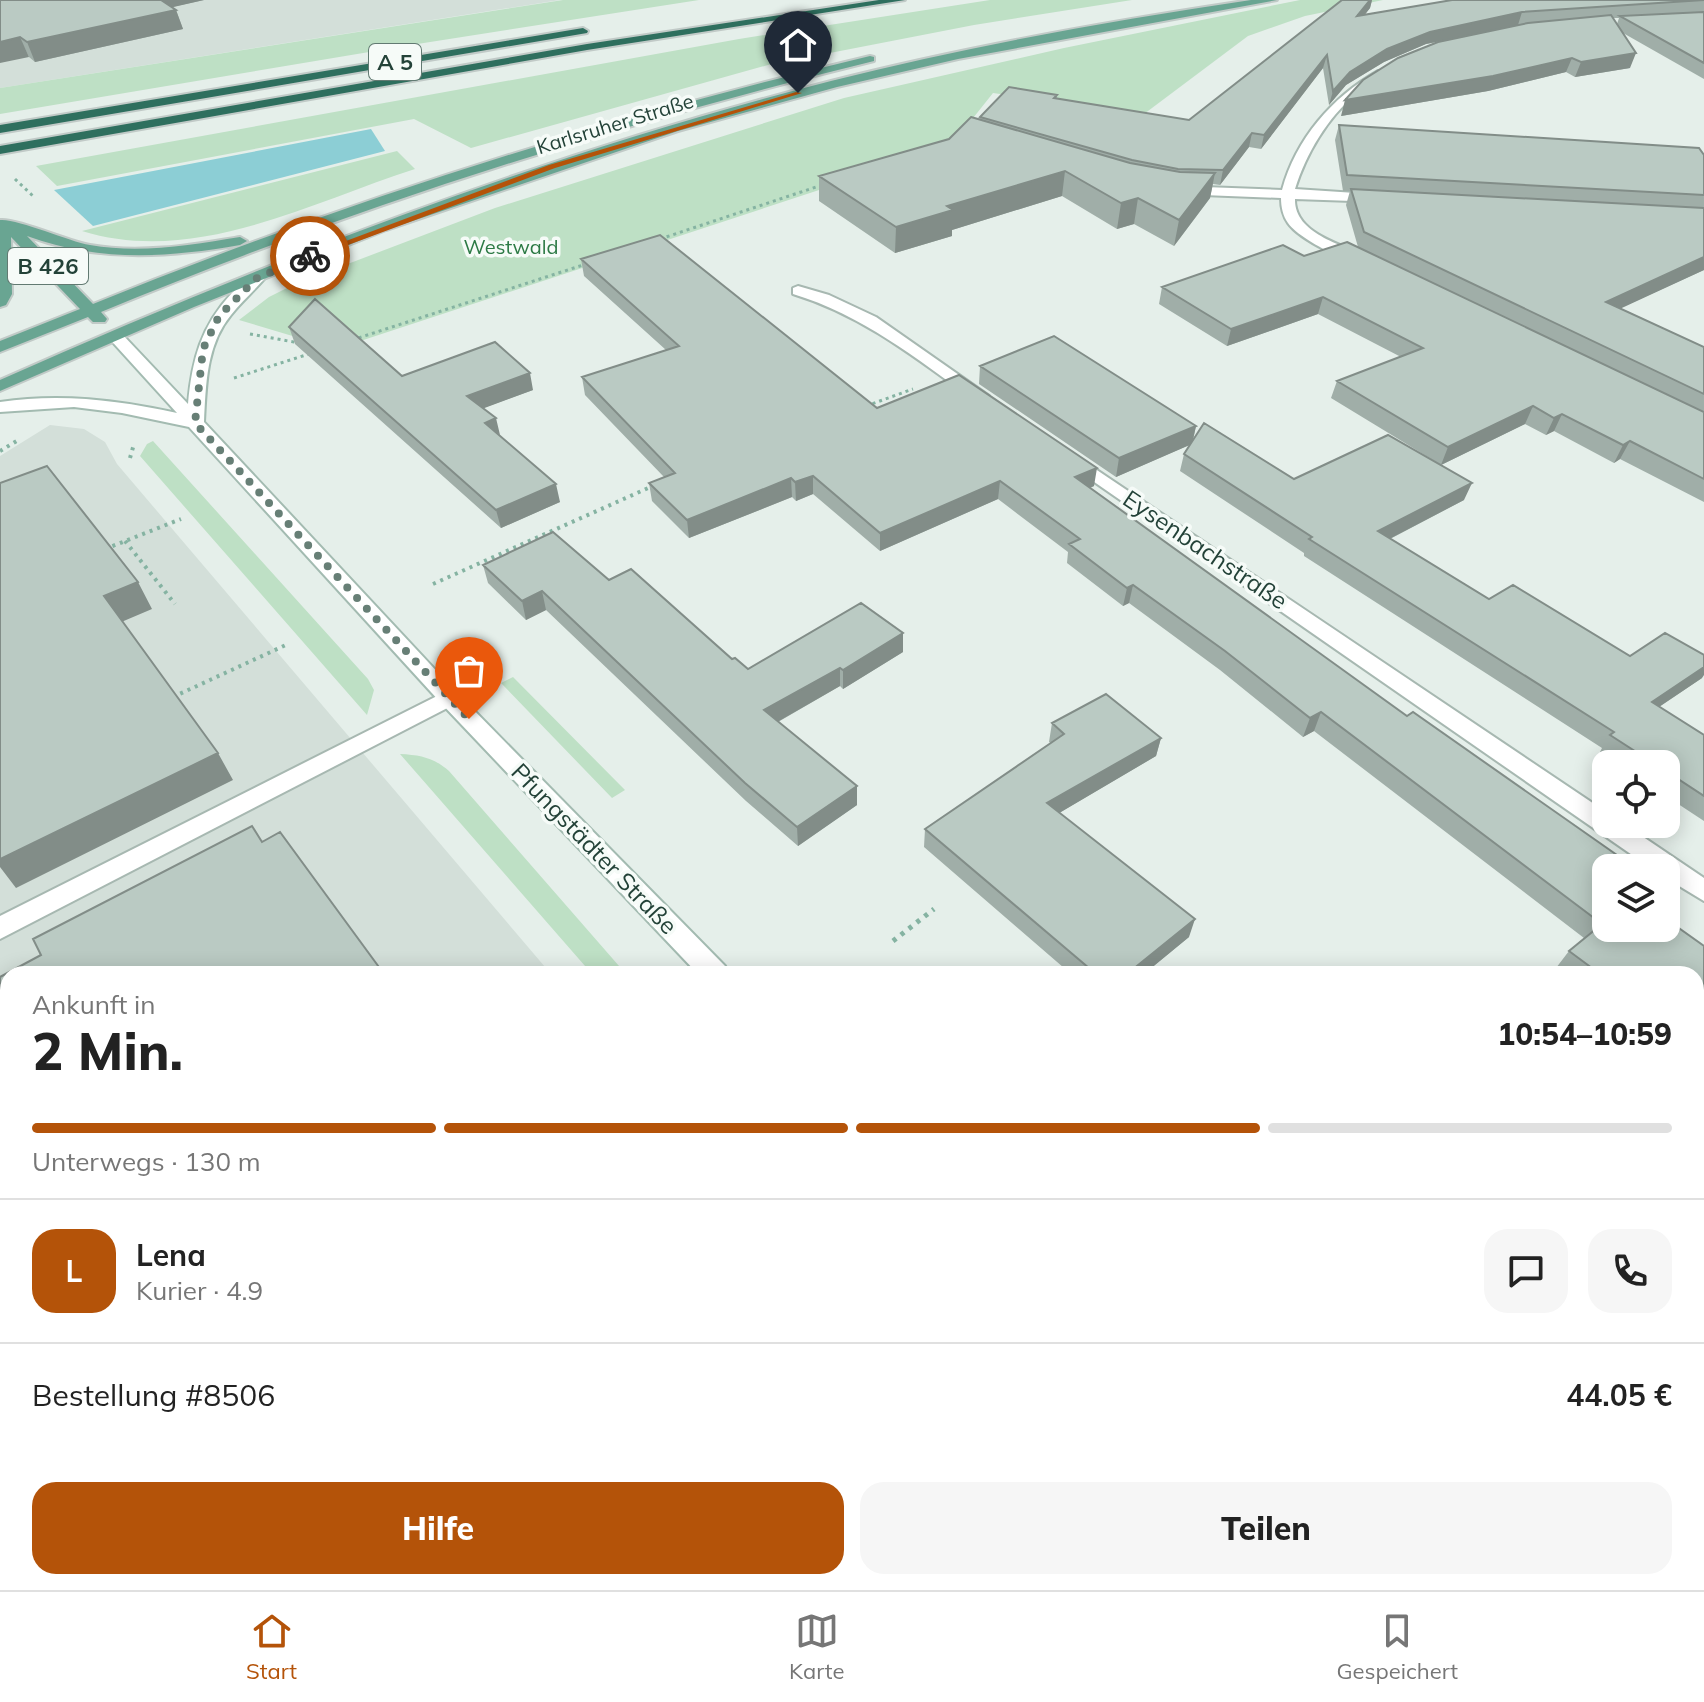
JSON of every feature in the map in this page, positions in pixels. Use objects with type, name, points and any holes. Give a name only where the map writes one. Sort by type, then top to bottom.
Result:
[{"type":"highway","name":"A 5","points":[[2,149],[576,49],[900,0]]},
{"type":"highway","name":"A 5","points":[[0,129],[602,28]]},
{"type":"main road","name":"Karlsruher Straße","points":[[0,386],[404,219],[552,166],[775,99],[981,51],[1272,0]]},
{"type":"main road","name":"Karlsruher Straße","points":[[0,347],[304,229],[474,169],[611,126],[889,54]]},
{"type":"main road","points":[[2,220],[64,245],[103,253],[143,255],[180,252],[304,229]]},
{"type":"main road","name":"B 426","points":[[0,302],[4,294],[2,220]]},
{"type":"main road","name":"B 426","points":[[2,220],[115,336]]},
{"type":"street","points":[[1374,265],[1296,224],[1289,213],[1289,195],[1296,164],[1315,134],[1352,91],[1397,64]]},
{"type":"street","points":[[1160,188],[1392,198]]},
{"type":"street","points":[[0,407],[31,402],[90,401],[195,423],[199,368],[210,330],[219,316],[257,278]]},
{"type":"street","points":[[798,291],[831,300],[857,312],[1002,411]]},
{"type":"street","name":"Pfungstädter Straße","points":[[115,336],[449,698],[707,966]]},
{"type":"street","name":"Eysenbachstraße","points":[[1055,447],[1592,814]]},
{"type":"street","points":[[0,928],[449,698]]},
{"type":"street","name":"Eysenbachstraße","points":[[1626,838],[1704,891]]},
{"type":"path","points":[[659,240],[825,184]]},
{"type":"path","points":[[347,342],[598,260]]},
{"type":"path","points":[[222,382],[318,351],[294,341],[244,333]]},
{"type":"path","points":[[865,407],[950,375]]},
{"type":"path","points":[[0,451],[16,442]]},
{"type":"path","points":[[433,584],[664,481]]},
{"type":"path","points":[[105,549],[181,519]]},
{"type":"path","points":[[125,541],[175,604]]},
{"type":"path","points":[[173,698],[288,644]]},
{"type":"path","points":[[893,941],[934,909]]},
{"type":"shaded area","points":[[0,0],[560,0],[0,88]]},
{"type":"shaded area","points":[[50,425],[84,429],[105,442],[117,464],[544,966],[0,966],[0,456]]},
{"type":"green space","points":[[563,0],[699,0],[0,114],[0,88]]},
{"type":"green space","points":[[990,0],[1132,0],[974,25],[768,65],[471,148],[414,119],[57,186],[36,166],[739,39]]},
{"type":"green space","name":"Westwald","points":[[1300,0],[1383,0],[1305,16],[1248,36],[1144,114],[993,93],[950,147],[336,349],[239,320],[269,297],[295,284],[495,208],[844,98],[1064,48]]},
{"type":"green space","points":[[397,151],[415,169],[251,226],[209,236],[167,241],[124,240],[82,231]]},
{"type":"green space","points":[[153,441],[368,679],[374,690],[367,715],[140,456],[147,444]]},
{"type":"green space","points":[[513,677],[625,790],[612,798],[501,683]]},
{"type":"green space","points":[[400,754],[427,758],[449,771],[619,966],[585,966]]},
{"type":"water","points":[[371,129],[385,151],[93,226],[54,190]]},
{"type":"building","points":[[0,0],[161,0],[176,10],[27,42],[20,37],[0,42]]},
{"type":"building","points":[[1342,0],[1370,0],[1357,16],[1452,0],[1704,0],[1522,12],[1430,32],[1387,49],[1350,72],[1333,91],[1327,55],[1264,135],[1252,133],[1223,170],[1178,169],[1132,160],[980,117],[1009,87],[1057,95],[1054,98],[1189,120]]},
{"type":"building","points":[[1704,12],[1704,63],[1620,16]]},
{"type":"building","points":[[1611,15],[1636,53],[1581,62],[1572,58],[1493,76],[1345,100],[1363,80],[1398,58],[1438,42],[1528,23]]},
{"type":"building","points":[[971,117],[1130,163],[1180,172],[1215,173],[1179,220],[1138,198],[1121,203],[1065,171],[947,206],[953,210],[896,227],[819,176],[949,139]]},
{"type":"building","points":[[1339,125],[1699,148],[1704,155],[1704,195],[1347,175]]},
{"type":"building","points":[[1351,189],[1704,208],[1704,257],[1606,302],[1704,347],[1704,394],[1364,232]]},
{"type":"building","points":[[660,235],[877,408],[959,375],[1097,468],[1075,477],[1407,716],[1413,712],[1615,854],[1592,854],[1592,916],[1321,712],[1310,718],[1225,651],[1133,585],[1127,588],[1069,544],[1080,539],[1000,481],[880,533],[813,476],[795,482],[791,478],[687,520],[649,483],[675,473],[582,377],[679,346],[581,259]]},
{"type":"building","points":[[1347,242],[1704,412],[1704,479],[1630,441],[1623,445],[1562,414],[1554,418],[1533,406],[1448,447],[1337,381],[1423,348],[1323,297],[1231,329],[1162,287],[1283,245],[1304,256]]},
{"type":"building","points":[[315,299],[402,376],[495,342],[530,373],[467,396],[496,418],[485,423],[556,484],[496,510],[289,327]]},
{"type":"building","points":[[1054,336],[1196,426],[1119,458],[980,366]]},
{"type":"building","points":[[1204,423],[1294,479],[1388,435],[1472,483],[1378,531],[1489,599],[1513,585],[1630,656],[1665,633],[1704,655],[1704,667],[1652,702],[1704,735],[1704,796],[1680,780],[1680,750],[1633,750],[1610,735],[1614,732],[1309,539],[1312,537],[1184,454]]},
{"type":"building","points":[[47,466],[138,582],[104,596],[218,753],[0,859],[0,483]]},
{"type":"building","points":[[553,532],[609,580],[631,569],[732,659],[735,658],[748,669],[861,603],[903,633],[843,670],[840,668],[764,710],[857,786],[797,827],[745,783],[542,591],[522,601],[483,565]]},
{"type":"building","points":[[1106,694],[1161,738],[1047,803],[1195,919],[1137,966],[1087,966],[925,829],[1064,734],[1052,723]]},
{"type":"building","points":[[252,826],[262,842],[280,832],[378,966],[20,966],[41,955],[33,939]]},
{"type":"building","points":[[1680,929],[1704,946],[1704,966],[1589,966],[1569,951],[1592,932],[1592,942],[1680,942]]},
{"type":"way so far","points":[[310,256],[257,278],[219,316],[203,349],[195,423],[469,719]]},
{"type":"route","points":[[310,256],[552,166],[798,93]]}]
